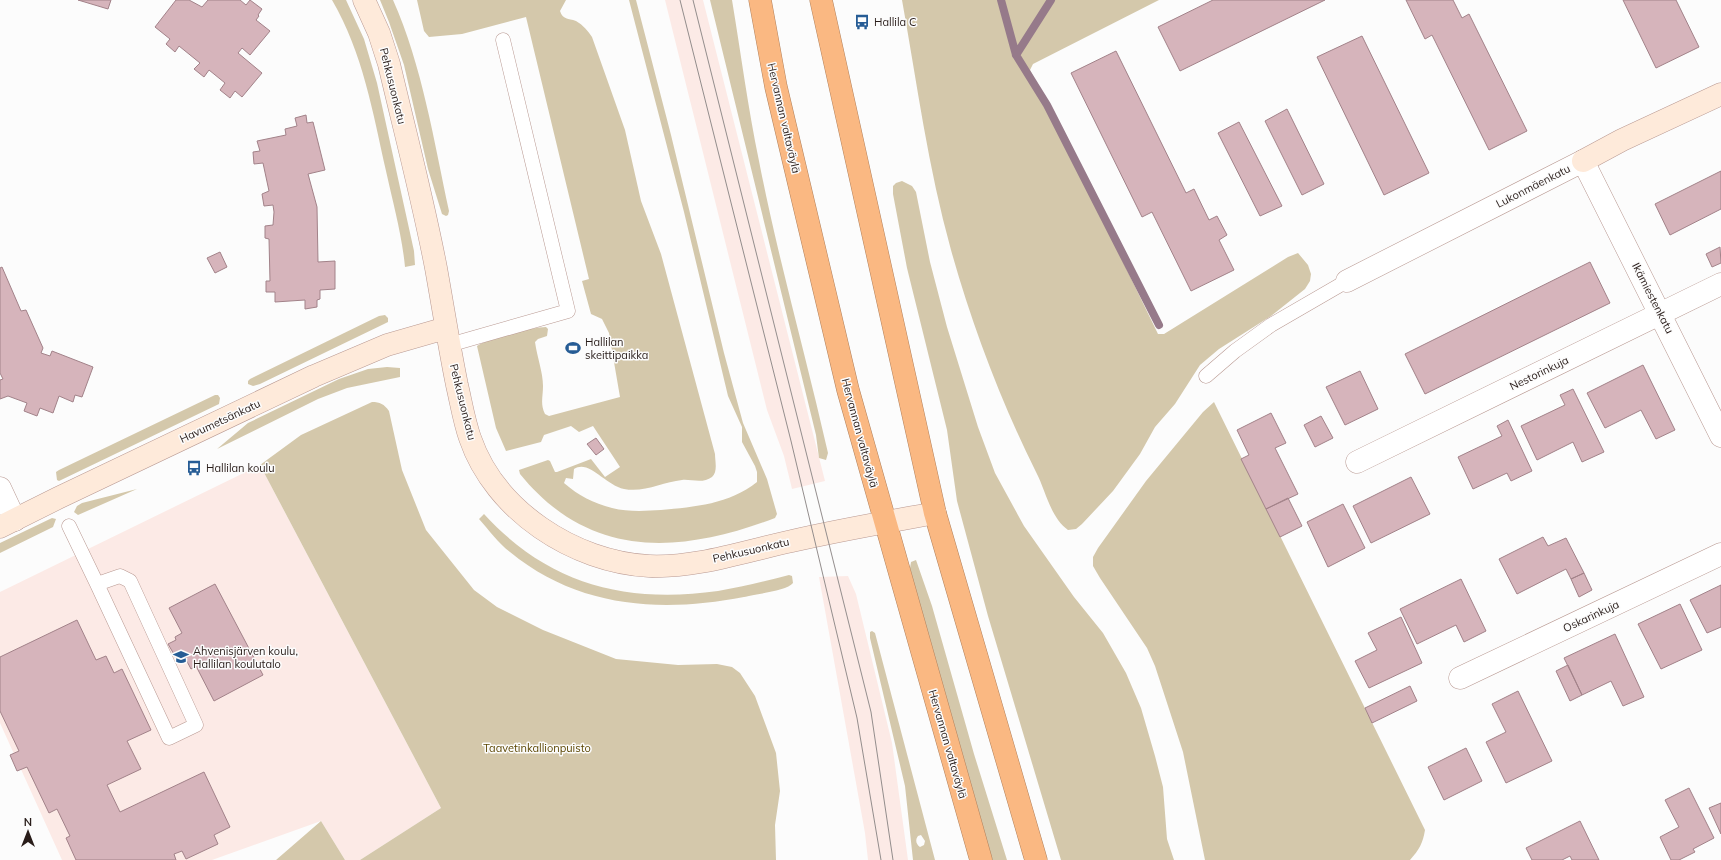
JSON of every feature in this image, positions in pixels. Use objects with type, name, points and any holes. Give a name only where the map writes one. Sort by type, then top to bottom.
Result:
[{"type":"highway","name":"Hervannan valtaväylä","points":[[760,0],[776,87],[848,390],[981,860]]},
{"type":"highway","points":[[821,0],[935,513],[1036,860]]},
{"type":"main road","name":"Pehkusuonkatu","points":[[364,0],[379,33],[389,64],[436,267],[448,336],[470,439],[483,465],[498,486],[513,504],[533,522],[553,536],[573,547],[619,562],[649,566],[683,565],[792,541],[935,513]]},
{"type":"main road","name":"Lukonmäenkatu","points":[[1583,161],[1622,140],[1721,94]]},
{"type":"main road","name":"Havumetsänkatu","points":[[7,524],[314,376],[387,345],[448,336]]},
{"type":"street","name":"Lukonmäenkatu","points":[[1347,281],[1583,161]]},
{"type":"street","name":"Ikämiestenkatu","points":[[1583,161],[1721,436]]},
{"type":"street","name":"Nestorinkuja","points":[[1357,462],[1721,284]]},
{"type":"street","points":[[0,488],[7,524]]},
{"type":"street","name":"Oskarinkuja","points":[[1460,678],[1721,554]]},
{"type":"lane","points":[[448,336],[568,311],[503,40]]},
{"type":"lane","points":[[1206,376],[1235,350],[1271,325],[1347,281]]},
{"type":"lane","points":[[70,526],[97,584],[169,738],[196,725],[130,581],[120,576],[97,584]]},
{"type":"shaded area","points":[[665,0],[703,0],[825,481],[792,489],[784,456],[767,410]]},
{"type":"shaded area","name":"Ahvenisjärven koulu, Hallilan koulutalo","points":[[260,465],[441,808],[360,860],[345,860],[321,821],[212,860],[62,860],[0,723],[0,592]]},
{"type":"shaded area","points":[[848,576],[856,594],[892,743],[908,860],[868,860],[865,833],[819,577]]},
{"type":"green space","points":[[332,0],[346,0],[364,39],[377,83],[414,251],[415,265],[405,267],[397,219],[366,84],[352,41]]},
{"type":"green space","points":[[380,0],[393,0],[420,77],[449,211],[448,215],[446,216],[442,214],[428,169],[404,65]]},
{"type":"green space","points":[[417,0],[566,0],[560,11],[563,16],[579,23],[592,37],[625,130],[641,201],[661,254],[715,454],[716,466],[714,475],[705,480],[682,480],[639,490],[631,490],[617,487],[591,470],[585,467],[580,467],[574,469],[573,479],[566,478],[564,483],[575,492],[599,504],[630,511],[643,511],[699,506],[723,500],[757,482],[757,472],[742,442],[742,427],[728,396],[684,212],[629,0],[636,0],[671,135],[724,353],[743,423],[767,479],[777,514],[775,518],[740,530],[705,538],[671,543],[638,542],[606,535],[576,522],[547,502],[520,474],[519,470],[548,460],[550,461],[555,472],[557,472],[591,459],[605,477],[620,467],[593,426],[579,432],[571,426],[544,435],[541,442],[506,451],[496,428],[477,346],[511,334],[546,327],[548,329],[547,336],[538,339],[535,342],[543,381],[543,407],[545,414],[549,416],[620,397],[609,333],[602,319],[591,314],[582,281],[589,279],[526,17],[462,34],[429,37],[424,31]]},
{"type":"green space","points":[[710,0],[732,0],[759,161],[775,234],[828,453],[826,460],[819,458],[816,435]]},
{"type":"green space","points":[[902,0],[1159,0],[1033,64],[1030,70],[1158,334],[1164,334],[1288,257],[1298,253],[1308,265],[1311,274],[1310,281],[1305,289],[1271,316],[1219,349],[1200,365],[1175,404],[1155,427],[1140,454],[1113,491],[1076,529],[1068,530],[1062,525],[1049,503],[1040,479],[999,391],[968,306],[951,250],[936,188]]},
{"type":"green space","points":[[902,181],[912,186],[916,192],[930,262],[947,327],[978,427],[995,473],[1024,526],[1074,597],[1103,633],[1126,673],[1141,708],[1163,787],[1167,839],[1174,860],[1061,860],[988,616],[957,501],[947,430],[907,268],[893,194],[893,186]]},
{"type":"green space","points":[[385,315],[388,318],[388,322],[260,384],[253,386],[248,384],[250,379],[379,316]]},
{"type":"green space","points":[[387,367],[400,368],[400,377],[347,388],[318,399],[217,449],[248,423],[339,379],[368,369]]},
{"type":"green space","points":[[215,395],[218,395],[220,398],[219,404],[59,481],[57,480],[56,472],[59,470]]},
{"type":"green space","name":"Taavetinkallionpuisto","points":[[372,402],[382,404],[389,411],[402,470],[426,530],[474,590],[497,607],[543,630],[616,659],[678,665],[717,664],[732,667],[740,673],[755,696],[776,753],[780,791],[775,825],[776,860],[360,860],[441,808],[260,465],[301,435]]},
{"type":"green space","points":[[1214,402],[1425,830],[1420,846],[1410,860],[1205,860],[1183,752],[1155,666],[1147,648],[1093,566],[1093,557],[1146,481],[1203,412]]},
{"type":"green space","points":[[137,489],[78,515],[74,512],[77,506],[82,503]]},
{"type":"green space","points":[[484,514],[509,538],[534,557],[562,573],[590,584],[620,591],[651,594],[684,594],[718,591],[789,575],[792,576],[793,583],[790,586],[778,590],[713,602],[682,605],[651,605],[621,602],[592,595],[564,585],[536,571],[498,541],[479,519]]},
{"type":"green space","points":[[52,518],[56,519],[53,527],[0,553],[0,543]]},
{"type":"green space","points":[[916,560],[932,606],[974,754],[1007,860],[991,860],[920,610],[910,568],[911,562]]},
{"type":"green space","points":[[872,631],[875,633],[935,860],[913,860],[905,786],[870,638],[870,632]],"holes":[[[921,835],[925,841],[924,845],[920,847],[916,840],[917,837]]]},
{"type":"green space","points":[[321,821],[345,860],[276,860]]},
{"type":"building","points":[[78,0],[111,0],[108,9]]},
{"type":"building","points":[[176,0],[189,0],[202,7],[208,0],[240,0],[246,5],[250,0],[262,9],[256,20],[270,31],[250,55],[242,48],[238,53],[262,73],[242,97],[235,91],[230,98],[220,90],[225,83],[209,70],[204,77],[194,69],[200,63],[179,46],[175,52],[166,44],[170,39],[155,27]]},
{"type":"building","points":[[1213,0],[1325,0],[1180,71],[1158,27]]},
{"type":"building","points":[[1406,0],[1453,0],[1462,18],[1469,14],[1527,131],[1489,150],[1432,35],[1425,39]]},
{"type":"building","points":[[1623,0],[1676,0],[1699,47],[1656,68]]},
{"type":"building","points":[[1362,36],[1429,173],[1384,195],[1317,57]]},
{"type":"building","points":[[1116,51],[1186,193],[1194,189],[1209,220],[1217,216],[1227,235],[1219,240],[1234,270],[1191,291],[1152,212],[1142,217],[1071,73]]},
{"type":"building","points":[[1287,109],[1324,184],[1302,195],[1265,121]]},
{"type":"building","points":[[306,115],[307,123],[313,122],[325,170],[308,174],[317,207],[318,262],[335,261],[335,289],[320,290],[320,299],[317,300],[317,307],[305,309],[305,300],[275,302],[275,292],[266,292],[266,281],[270,281],[269,239],[265,238],[265,226],[273,225],[274,212],[273,205],[264,206],[262,194],[269,191],[263,163],[254,164],[253,152],[260,151],[257,141],[286,135],[285,129],[297,126],[295,118]]},
{"type":"building","points":[[1239,122],[1282,206],[1260,216],[1218,133]]},
{"type":"building","points":[[1721,171],[1721,209],[1670,235],[1655,204]]},
{"type":"building","points":[[1720,247],[1721,263],[1712,267],[1706,254]]},
{"type":"building","points":[[220,252],[227,267],[215,273],[207,258]]},
{"type":"building","points":[[1590,262],[1610,303],[1425,394],[1405,354]]},
{"type":"building","points":[[2,267],[21,311],[26,310],[43,348],[41,353],[50,356],[52,351],[93,367],[82,397],[75,395],[73,402],[59,396],[53,413],[40,408],[37,416],[24,411],[27,403],[8,396],[0,399],[0,380],[3,379],[0,373],[0,268]]},
{"type":"building","points":[[1643,365],[1675,430],[1656,439],[1641,410],[1605,428],[1587,393]]},
{"type":"building","points":[[1360,371],[1378,409],[1345,425],[1326,387]]},
{"type":"building","points":[[1573,389],[1604,452],[1582,462],[1573,442],[1537,460],[1521,426],[1565,405],[1560,395]]},
{"type":"building","points":[[1271,413],[1286,443],[1275,448],[1298,494],[1266,509],[1241,459],[1249,455],[1237,430]]},
{"type":"building","points":[[1321,416],[1333,438],[1315,447],[1304,425]]},
{"type":"building","points":[[1508,420],[1532,471],[1511,481],[1507,473],[1473,489],[1458,457],[1502,436],[1497,426]]},
{"type":"building","points":[[596,438],[604,449],[596,455],[587,444]]},
{"type":"building","points":[[1411,477],[1430,514],[1371,543],[1353,506]]},
{"type":"building","points":[[1288,498],[1302,526],[1280,537],[1266,509]]},
{"type":"building","points":[[1343,504],[1365,548],[1328,567],[1307,522]]},
{"type":"building","points":[[1543,537],[1548,546],[1566,538],[1584,573],[1571,579],[1566,569],[1517,594],[1499,559]]},
{"type":"building","points":[[1584,573],[1592,590],[1579,597],[1571,579]]},
{"type":"building","points":[[1461,579],[1486,631],[1464,642],[1456,625],[1417,644],[1400,609]]},
{"type":"building","points":[[215,584],[263,675],[214,701],[196,666],[191,669],[182,652],[175,656],[168,644],[176,640],[175,637],[182,633],[169,608]]},
{"type":"building","points":[[1721,585],[1721,627],[1707,633],[1690,600]]},
{"type":"building","points":[[1680,604],[1702,650],[1661,669],[1638,624]]},
{"type":"building","points":[[1401,617],[1422,663],[1369,688],[1355,661],[1377,650],[1368,633]]},
{"type":"building","points":[[77,620],[96,660],[106,656],[114,673],[122,669],[151,730],[127,741],[141,769],[107,785],[120,812],[204,772],[230,827],[214,835],[218,844],[186,859],[182,851],[174,854],[176,860],[76,860],[66,838],[70,836],[57,809],[49,813],[27,767],[17,771],[10,755],[19,751],[0,711],[0,657]]},
{"type":"building","points":[[1615,634],[1644,697],[1623,706],[1611,681],[1582,695],[1564,658]]},
{"type":"building","points":[[1568,665],[1582,695],[1570,701],[1556,671]]},
{"type":"building","points":[[1410,686],[1417,701],[1372,723],[1365,708]]},
{"type":"building","points":[[1518,691],[1552,761],[1506,783],[1486,742],[1506,732],[1492,704]]},
{"type":"building","points":[[1466,748],[1482,781],[1444,800],[1428,767]]},
{"type":"building","points":[[1689,788],[1714,838],[1693,849],[1695,852],[1679,860],[1671,860],[1660,837],[1679,827],[1665,800]]},
{"type":"building","points":[[1721,803],[1721,834],[1709,808]]},
{"type":"building","points":[[1580,821],[1599,860],[1572,860],[1570,856],[1562,860],[1532,860],[1526,848]]},
{"type":"waterway","points":[[1001,0],[1016,55],[1047,105],[1159,325]]},
{"type":"waterway","points":[[1016,55],[1051,0]]},
{"type":"tram line","points":[[680,0],[791,441],[857,718],[881,860]]},
{"type":"tram line","points":[[693,0],[871,712],[893,860]]},
{"type":"place","name":"Hallila C","points":[[862,22]]},
{"type":"place","name":"Hallilan skeittipaikka","points":[[573,348]]},
{"type":"place","name":"Hallilan koulu","points":[[194,468]]},
{"type":"place","name":"Ahvenisjärven koulu, Hallilan koulutalo","points":[[181,657]]}]
